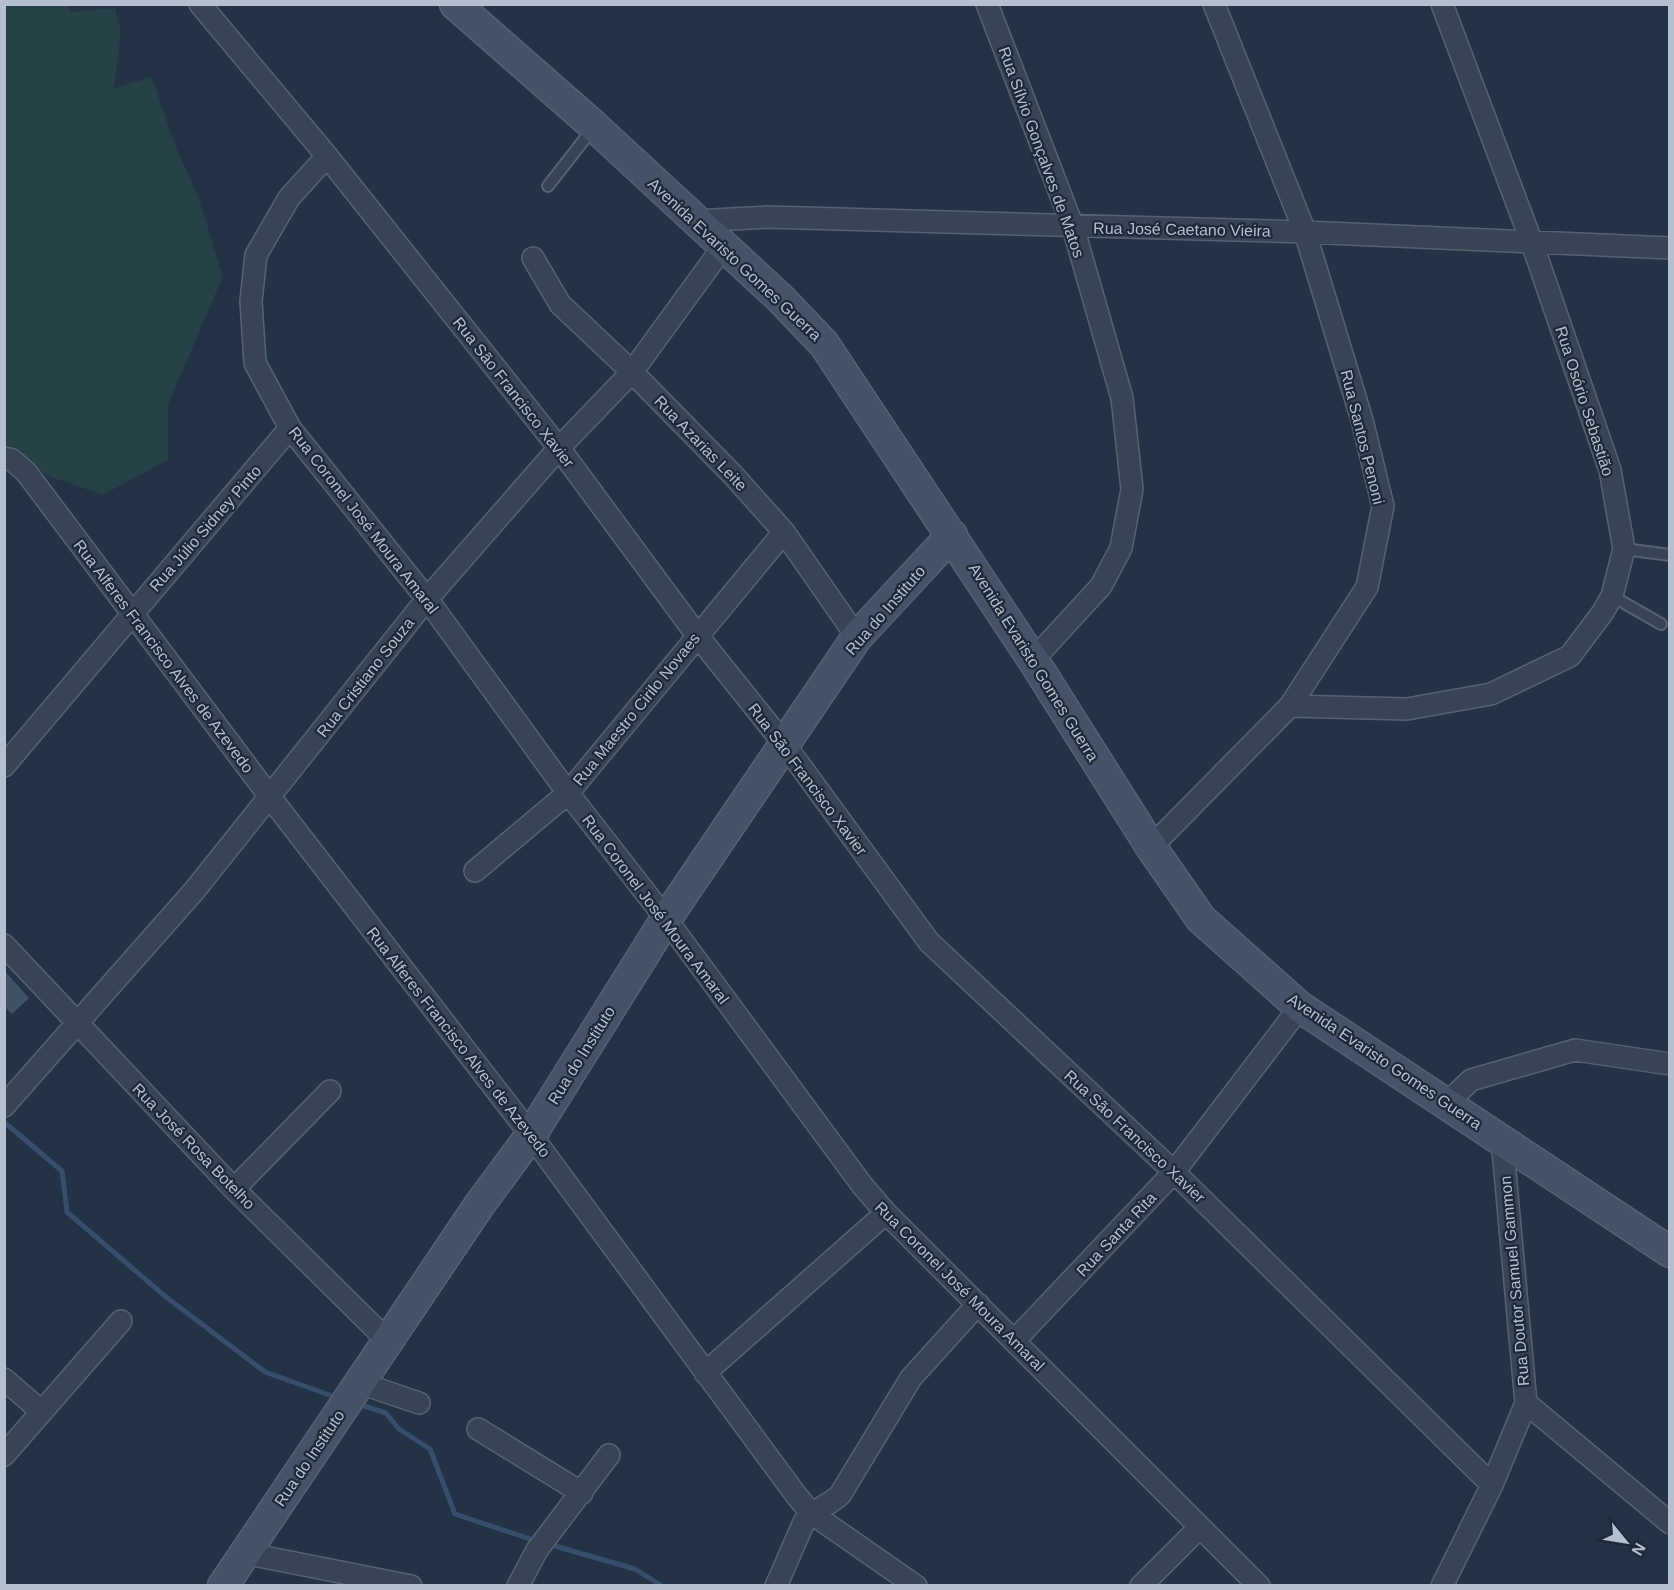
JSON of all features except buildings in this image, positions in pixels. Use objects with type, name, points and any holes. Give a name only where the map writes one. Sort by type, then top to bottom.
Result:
[{"type":"main road","name":"Avenida Evaristo Gomes Guerra","points":[[456,4],[594,126],[780,298],[824,344],[1034,660],[1151,848],[1201,919],[1300,1007],[1670,1252]]},
{"type":"main road","name":"Rua do Instituto","points":[[223,1586],[480,1204],[531,1136],[666,919],[857,638],[952,535]]},
{"type":"street","name":"Rua São Francisco Xavier","points":[[200,4],[327,156],[559,448],[697,635],[785,744],[928,942],[1174,1172],[1492,1485]]},
{"type":"street","name":"Rua Sílvio Gonçalves de Matos","points":[[987,4],[1073,227],[1122,398],[1132,489],[1121,548],[1101,586],[1034,660]]},
{"type":"street","name":"Rua Santos Penoni","points":[[1151,848],[1290,706],[1367,587],[1383,506],[1362,420],[1305,232],[1214,4]]},
{"type":"street","name":"Rua Osório Sebastião","points":[[1290,706],[1407,709],[1491,694],[1570,656],[1603,612],[1612,596],[1624,549],[1610,470],[1532,243],[1442,4]]},
{"type":"street","name":"Rua Coronel José Moura Amaral","points":[[327,156],[289,198],[256,255],[252,301],[255,363],[290,428],[427,599],[568,793],[666,919],[862,1185],[886,1213],[1259,1586]]},
{"type":"street","name":"Rua José Caetano Vieira","points":[[695,220],[767,216],[1073,227],[1305,232],[1670,248]]},
{"type":"street","name":"Rua Cristiano Souza","points":[[4,1106],[194,891],[427,599],[559,448],[632,372],[723,247]]},
{"type":"street","name":"Rua Azarias Leite","points":[[533,258],[560,304],[632,372],[784,532],[857,638]]},
{"type":"street","name":"Rua Júlio Sidney Pinto","points":[[4,766],[290,428]]},
{"type":"street","name":"Rua Alferes Francisco Alves de Azevedo","points":[[4,458],[12,460],[26,472],[270,797],[531,1136],[771,1463],[811,1513],[916,1586]]},
{"type":"street","name":"Rua Maestro Cirilo Novaes","points":[[475,871],[568,793],[784,532]]},
{"type":"street","name":"Rua José Rosa Botelho","points":[[4,945],[234,1189],[389,1342]]},
{"type":"street","name":"Rua Santa Rita","points":[[1014,1341],[1174,1172],[1300,1007]]},
{"type":"street","points":[[1447,1103],[1471,1080],[1575,1050],[1670,1064]]},
{"type":"street","points":[[234,1189],[330,1091]]},
{"type":"street","name":"Rua Doutor Samuel Gammon","points":[[1442,1586],[1492,1485],[1526,1402],[1502,1139]]},
{"type":"street","points":[[705,1373],[886,1213]]},
{"type":"street","points":[[776,1586],[796,1536],[811,1513],[832,1503],[840,1495],[910,1378],[978,1304]]},
{"type":"street","points":[[4,1455],[121,1321]]},
{"type":"street","points":[[4,1379],[41,1411]]},
{"type":"street","points":[[360,1383],[419,1403]]},
{"type":"street","points":[[1526,1402],[1670,1523]]},
{"type":"street","points":[[478,1429],[582,1493]]},
{"type":"street","points":[[518,1586],[537,1550],[609,1455]]},
{"type":"street","points":[[1141,1586],[1200,1527]]},
{"type":"street","points":[[244,1553],[357,1580],[411,1586]]},
{"type":"lane","points":[[548,186],[594,126]]},
{"type":"lane","points":[[1624,549],[1670,555]]},
{"type":"lane","points":[[1612,596],[1661,624]]},
{"type":"green space","points":[[4,5],[67,5],[70,12],[115,8],[121,32],[114,88],[152,77],[175,145],[198,196],[223,276],[168,405],[168,460],[103,495],[51,477],[5,453]]},
{"type":"waterway","points":[[4,1122],[62,1171],[67,1212],[166,1297],[265,1372],[338,1398]]},
{"type":"waterway","points":[[358,1404],[386,1413],[399,1429],[430,1449],[455,1514],[536,1541]]},
{"type":"waterway","points":[[548,1544],[635,1569],[662,1586]]}]
